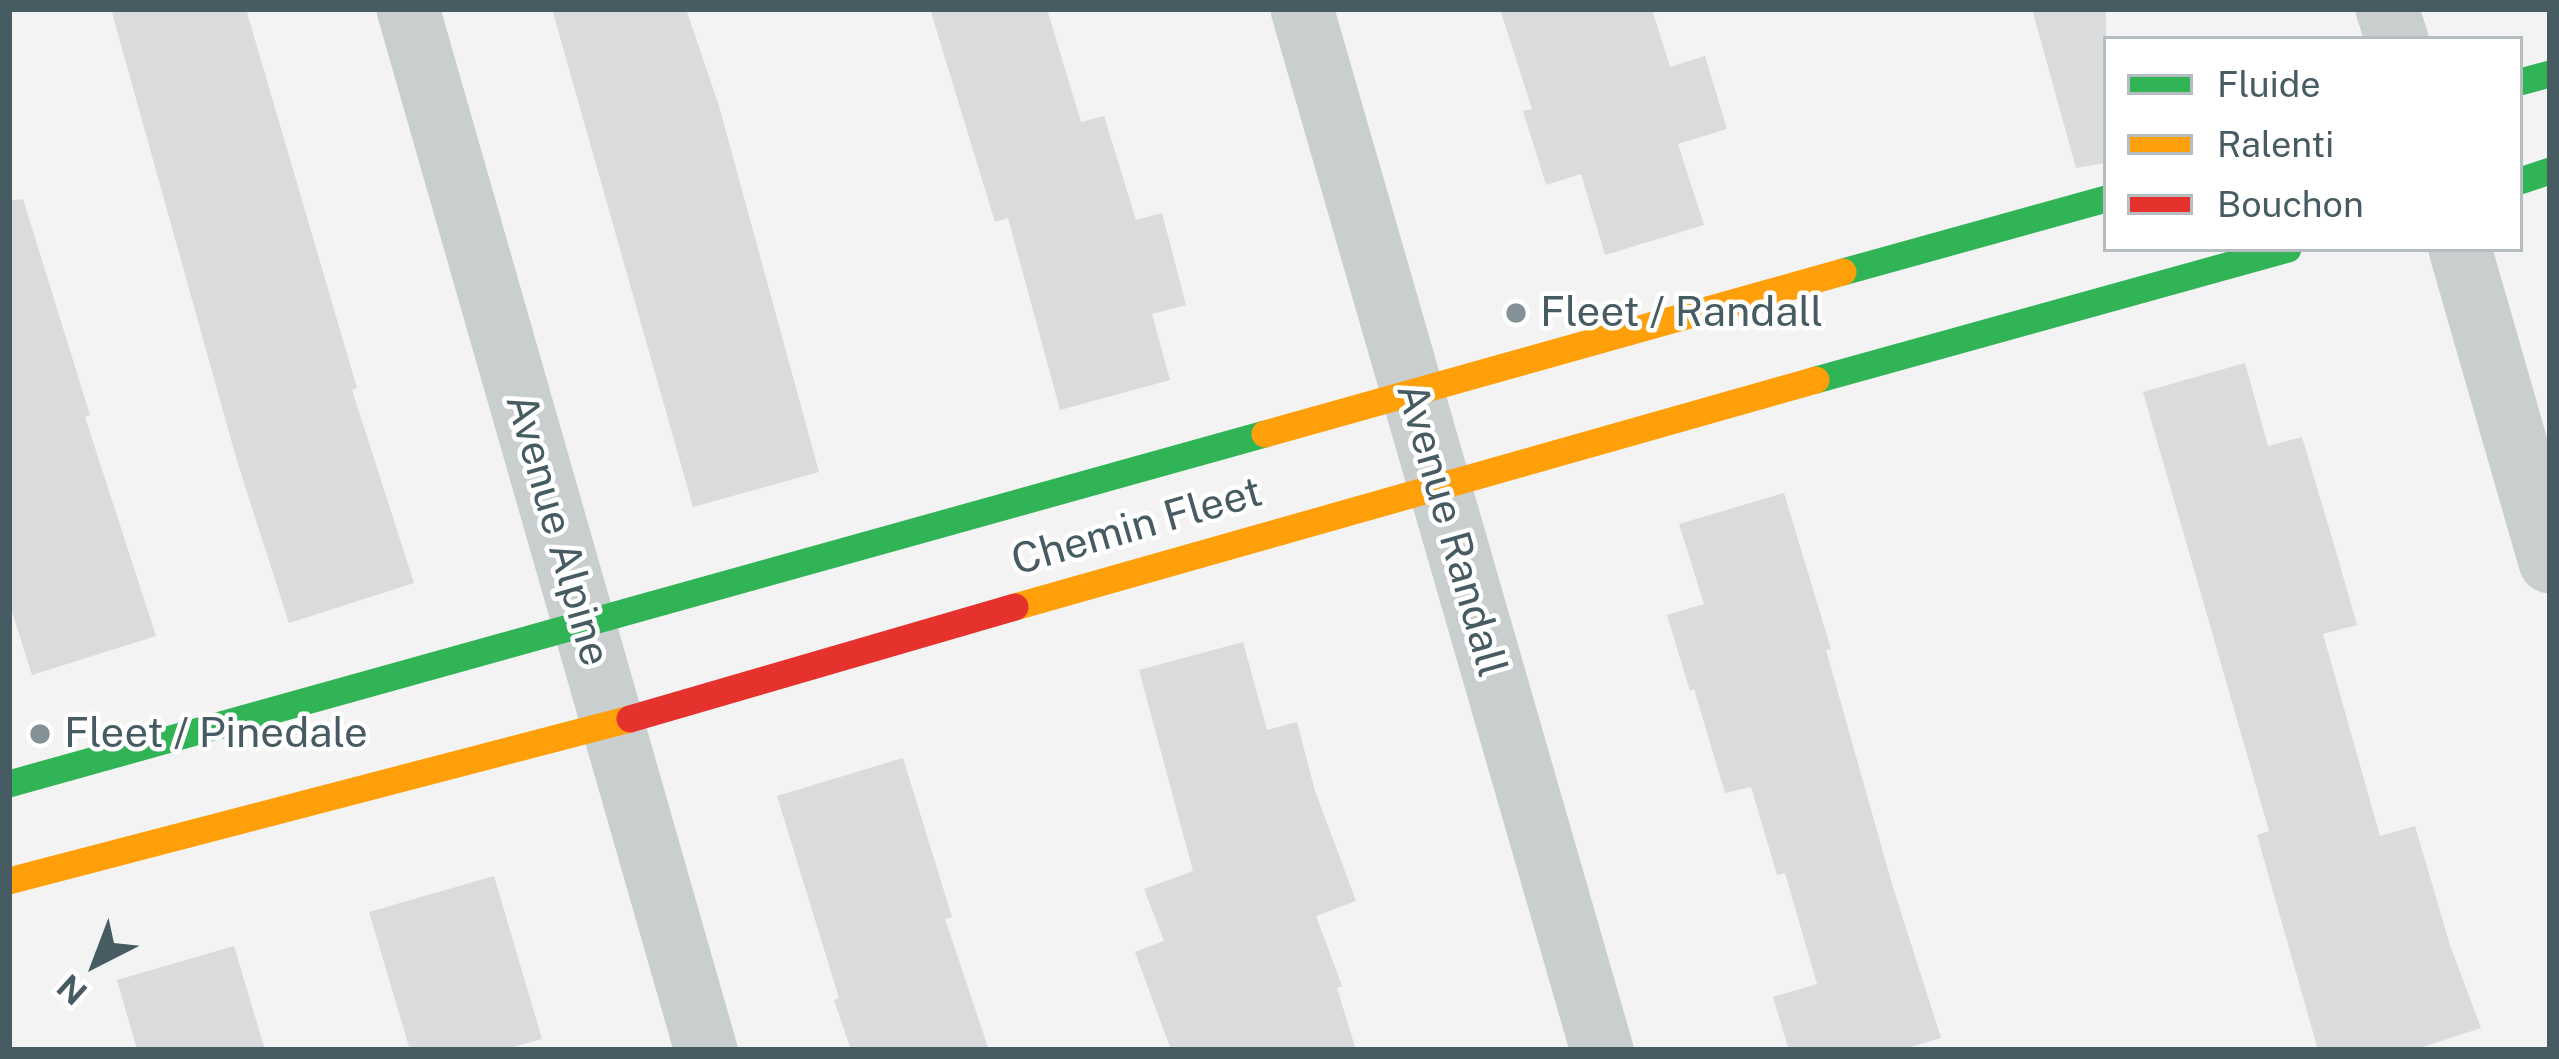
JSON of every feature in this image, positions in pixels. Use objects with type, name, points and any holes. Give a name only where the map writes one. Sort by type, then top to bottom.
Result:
[{"type":"main road","name":"Chemin Fleet","points":[[9,784],[2103,200]]},
{"type":"main road","name":"Chemin Fleet","points":[[9,881],[611,724],[1439,484],[2277,252]]},
{"type":"street","name":"Avenue Alpine","points":[[408,9],[706,1050]]},
{"type":"street","name":"Avenue Randall","points":[[1302,9],[1602,1050]]},
{"type":"street","points":[[2461,252],[2550,562]]},
{"type":"building","points":[[111,9],[246,9],[357,388],[352,390],[414,583],[289,623],[237,461]]},
{"type":"building","points":[[552,9],[686,9],[719,106],[819,472],[693,507]]},
{"type":"building","points":[[930,9],[1047,9],[1081,122],[1104,116],[1136,220],[1162,213],[1186,305],[1152,314],[1170,380],[1060,410],[1008,218],[995,222]]},
{"type":"building","points":[[1500,9],[1652,9],[1670,67],[1705,56],[1727,129],[1678,144],[1704,225],[1605,255],[1581,174],[1546,185],[1523,111],[1532,109]]},
{"type":"building","points":[[2032,9],[2106,9],[2103,164],[2076,168]]},
{"type":"building","points":[[23,199],[90,415],[85,417],[156,636],[32,675],[9,602],[9,201]]},
{"type":"building","points":[[2245,363],[2268,446],[2302,437],[2357,625],[2323,634],[2380,836],[2415,826],[2450,945],[2481,1028],[2414,1050],[2318,1050],[2257,835],[2269,831],[2143,392]]},
{"type":"building","points":[[1784,493],[1831,649],[1826,650],[1892,884],[1941,1038],[1901,1050],[1789,1050],[1773,997],[1817,984],[1785,873],[1777,875],[1751,787],[1725,793],[1667,615],[1704,604],[1679,524]]},
{"type":"building","points":[[1243,642],[1267,730],[1297,722],[1315,791],[1356,901],[1316,916],[1342,986],[1337,988],[1356,1050],[1171,1050],[1135,952],[1164,941],[1144,889],[1193,871],[1139,670]]},
{"type":"building","points":[[903,758],[952,917],[945,919],[989,1050],[851,1050],[834,1000],[839,998],[777,796]]},
{"type":"building","points":[[494,876],[542,1039],[503,1050],[410,1050],[369,912]]},
{"type":"building","points":[[234,946],[265,1050],[137,1050],[117,980]]},
{"type":"traffic: fast","points":[[2523,81],[2550,74]]},
{"type":"traffic: fast","points":[[2523,180],[2550,171]]},
{"type":"traffic: fast","points":[[1843,272],[2103,200]]},
{"type":"traffic: fast","points":[[1816,380],[2277,252]]},
{"type":"traffic: fast","points":[[9,784],[1265,434]]},
{"type":"traffic: slow","points":[[1265,434],[1843,272]]},
{"type":"traffic: slow","points":[[1015,607],[1816,380]]},
{"type":"traffic: slow","points":[[9,881],[630,719]]},
{"type":"traffic: jam","points":[[630,719],[1015,607]]},
{"type":"place","name":"Fleet / Randall","points":[[1516,313]]},
{"type":"place","name":"Fleet / Pinedale","points":[[40,734]]}]
